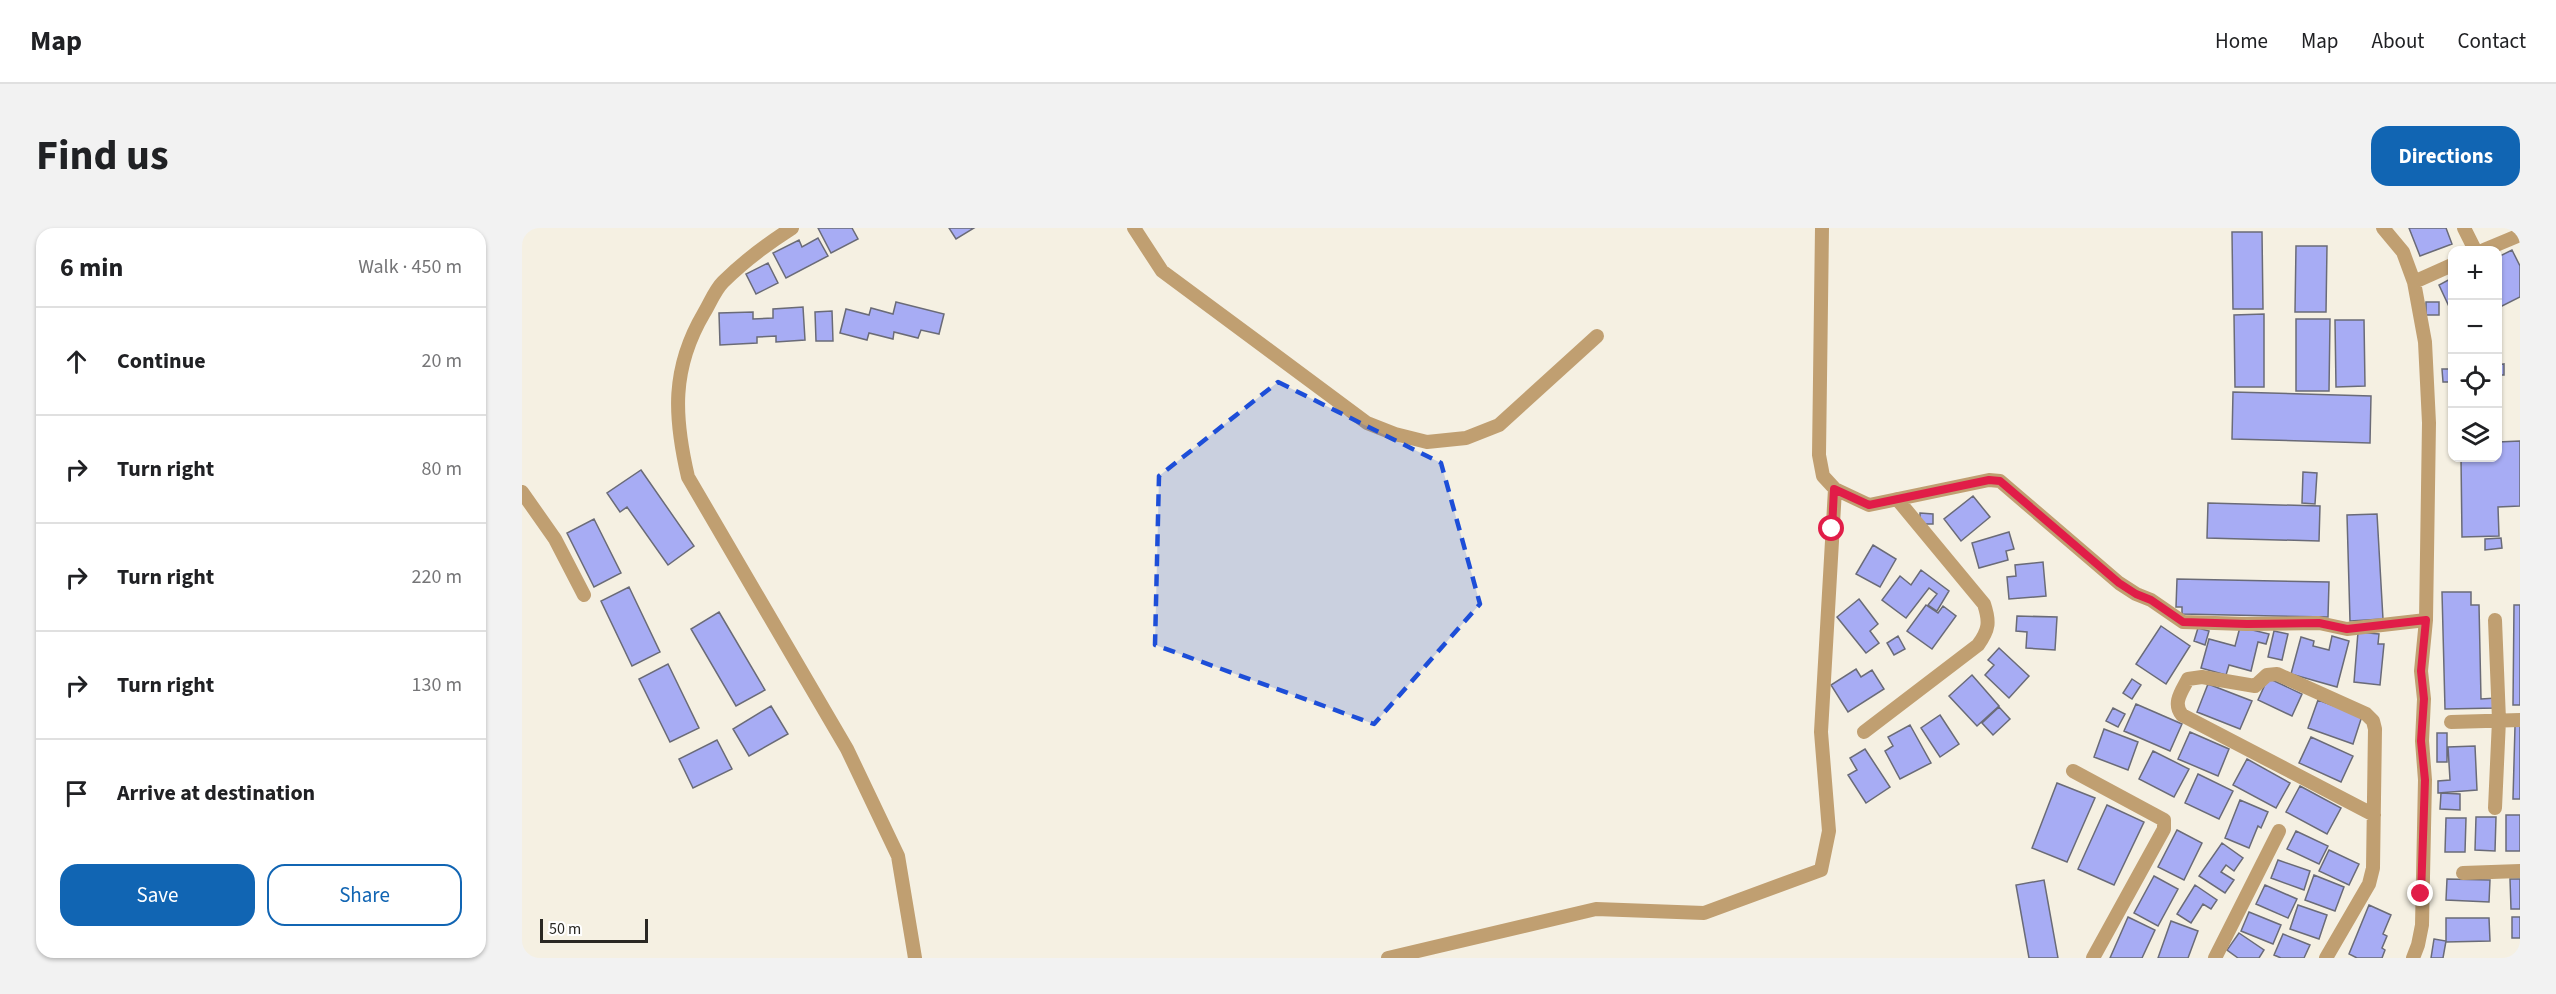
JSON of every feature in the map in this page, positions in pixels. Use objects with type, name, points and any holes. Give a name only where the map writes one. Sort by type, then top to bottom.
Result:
[{"type":"street","points":[[792,228],[758,251],[721,284],[697,325],[680,367],[677,397],[679,439],[688,477],[847,749],[898,856],[915,958]]},
{"type":"street","points":[[1134,228],[1162,272],[1367,423],[1395,434],[1427,442],[1466,438],[1499,425],[1597,336]]},
{"type":"street","points":[[1822,228],[1819,455],[1823,476],[1834,489],[1869,505],[1989,480],[2000,481],[2119,583],[2151,600],[2183,622],[2319,623],[2347,629],[2426,620]]},
{"type":"street","points":[[2383,228],[2403,252],[2414,282],[2425,342],[2429,423],[2426,620],[2421,671],[2424,699],[2421,741],[2425,780],[2421,925],[2414,958]]},
{"type":"street","points":[[2464,228],[2473,246]]},
{"type":"street","points":[[2494,246],[2520,235]]},
{"type":"street","points":[[2414,282],[2448,267]]},
{"type":"street","points":[[1388,958],[1596,909],[1704,913],[1821,870],[1830,831],[1821,732],[1834,489]]},
{"type":"street","points":[[522,492],[555,539],[584,595]]},
{"type":"street","points":[[1864,732],[1978,645],[1988,632],[1989,620],[1984,604],[1897,499]]},
{"type":"street","points":[[2495,620],[2499,720],[2495,808]]},
{"type":"street","points":[[2326,958],[2369,884],[2373,868],[2374,815],[2375,729],[2373,721],[2366,714],[2277,674],[2267,675],[2255,686],[2202,677],[2188,679],[2177,701],[2177,710],[2182,715],[2374,815]]},
{"type":"street","points":[[2451,722],[2520,720]]},
{"type":"street","points":[[2073,771],[2164,820],[2164,829],[2093,958]]},
{"type":"street","points":[[2215,958],[2279,831]]},
{"type":"street","points":[[2463,873],[2520,871]]},
{"type":"highlighted area","points":[[1278,382],[1441,463],[1480,604],[1374,724],[1155,645],[1159,476]]},
{"type":"building","points":[[818,228],[852,228],[858,239],[831,253]]},
{"type":"building","points":[[949,228],[974,228],[956,239]]},
{"type":"building","points":[[2409,228],[2446,228],[2452,244],[2420,256]]},
{"type":"building","points":[[2232,232],[2262,232],[2263,309],[2233,309]]},
{"type":"building","points":[[818,238],[828,256],[786,278],[773,253],[799,240],[802,247]]},
{"type":"building","points":[[2296,246],[2327,246],[2326,312],[2295,312]]},
{"type":"building","points":[[2512,250],[2520,266],[2520,297],[2502,306],[2502,300],[2502,255]]},
{"type":"building","points":[[768,263],[778,283],[756,294],[746,274]]},
{"type":"building","points":[[2448,280],[2448,304],[2439,285]]},
{"type":"building","points":[[896,302],[944,314],[939,334],[921,330],[918,338],[894,332],[893,339],[869,333],[867,340],[840,333],[846,309],[869,315],[871,308],[893,314]]},
{"type":"building","points":[[2426,302],[2439,302],[2439,315],[2426,315]]},
{"type":"building","points":[[803,307],[805,340],[776,342],[776,336],[757,337],[757,343],[720,345],[719,313],[753,312],[753,319],[773,318],[773,309]]},
{"type":"building","points":[[832,311],[833,341],[816,341],[815,312]]},
{"type":"building","points":[[2264,314],[2264,387],[2235,387],[2234,315]]},
{"type":"building","points":[[2296,319],[2330,319],[2329,391],[2296,391]]},
{"type":"building","points":[[2335,320],[2364,320],[2365,386],[2336,387]]},
{"type":"building","points":[[2442,369],[2448,369],[2448,382],[2443,382]]},
{"type":"building","points":[[2233,392],[2371,396],[2370,443],[2232,439]]},
{"type":"building","points":[[2520,441],[2520,506],[2498,507],[2499,536],[2462,537],[2461,462],[2502,462],[2502,442]]},
{"type":"building","points":[[641,470],[694,546],[668,565],[627,507],[620,512],[607,493]]},
{"type":"building","points":[[2303,472],[2317,473],[2315,504],[2302,503]]},
{"type":"building","points":[[1973,496],[1990,517],[1961,541],[1944,519]]},
{"type":"building","points":[[2208,503],[2320,506],[2319,541],[2207,538]]},
{"type":"building","points":[[1920,513],[1933,514],[1933,524],[1920,524]]},
{"type":"building","points":[[2377,514],[2383,619],[2350,621],[2347,515]]},
{"type":"building","points":[[594,519],[621,573],[594,587],[567,533]]},
{"type":"building","points":[[2009,532],[2014,549],[2006,551],[2008,560],[1979,568],[1972,543]]},
{"type":"building","points":[[2501,538],[2502,548],[2485,550],[2485,539]]},
{"type":"building","points":[[1873,545],[1896,559],[1880,587],[1856,574]]},
{"type":"building","points":[[2043,562],[2046,596],[2009,599],[2007,577],[2016,576],[2015,565]]},
{"type":"building","points":[[1921,570],[1949,591],[1937,611],[1928,605],[1937,594],[1929,588],[1906,618],[1882,600],[1900,576],[1911,585]]},
{"type":"building","points":[[2177,579],[2329,582],[2328,617],[2182,614],[2182,607],[2176,607]]},
{"type":"building","points":[[629,587],[660,652],[632,666],[601,601]]},
{"type":"building","points":[[2442,592],[2471,592],[2471,605],[2479,605],[2481,699],[2496,698],[2496,708],[2445,709]]},
{"type":"building","points":[[1859,599],[1878,624],[1870,631],[1879,643],[1866,653],[1837,617]]},
{"type":"building","points":[[1926,605],[1938,613],[1943,606],[1956,616],[1932,649],[1907,631]]},
{"type":"building","points":[[2514,605],[2520,605],[2520,705],[2513,705]]},
{"type":"building","points":[[719,612],[765,690],[736,706],[691,629]]},
{"type":"building","points":[[2017,616],[2057,617],[2055,650],[2026,648],[2027,632],[2016,631]]},
{"type":"building","points":[[2161,626],[2190,646],[2166,684],[2136,664]]},
{"type":"building","points":[[2240,627],[2269,634],[2266,644],[2258,642],[2251,671],[2229,665],[2226,675],[2201,668],[2209,639],[2235,646]]},
{"type":"building","points":[[2198,628],[2209,631],[2205,645],[2194,641]]},
{"type":"building","points":[[2274,631],[2288,634],[2282,660],[2268,657]]},
{"type":"building","points":[[2358,632],[2379,634],[2378,644],[2384,644],[2380,685],[2354,682]]},
{"type":"building","points":[[1898,636],[1905,649],[1894,655],[1887,643]]},
{"type":"building","points":[[2332,636],[2349,641],[2337,687],[2291,674],[2301,637],[2314,641],[2313,646],[2329,650]]},
{"type":"building","points":[[1999,648],[2029,676],[2009,698],[1985,675],[1994,665],[1988,660]]},
{"type":"building","points":[[668,664],[699,728],[670,742],[639,679]]},
{"type":"building","points":[[1856,669],[1861,677],[1872,670],[1884,689],[1848,712],[1831,685]]},
{"type":"building","points":[[1972,675],[1999,706],[1977,726],[1949,696]]},
{"type":"building","points":[[2268,678],[2302,694],[2292,716],[2258,700]]},
{"type":"building","points":[[2132,679],[2141,685],[2132,699],[2123,693]]},
{"type":"building","points":[[2208,684],[2252,701],[2240,729],[2197,712]]},
{"type":"building","points":[[2318,700],[2362,716],[2353,744],[2308,728]]},
{"type":"building","points":[[2136,704],[2182,724],[2170,751],[2124,731]]},
{"type":"building","points":[[771,706],[788,734],[749,756],[733,729]]},
{"type":"building","points":[[1999,707],[2010,719],[1993,735],[1982,723]]},
{"type":"building","points":[[2113,708],[2125,714],[2118,727],[2106,721]]},
{"type":"building","points":[[1940,715],[1959,744],[1940,757],[1921,728]]},
{"type":"building","points":[[1910,725],[1931,763],[1900,779],[1885,751],[1893,746],[1888,737]]},
{"type":"building","points":[[2515,726],[2520,726],[2520,799],[2513,799]]},
{"type":"building","points":[[2104,729],[2138,742],[2128,770],[2094,757]]},
{"type":"building","points":[[2190,732],[2229,749],[2218,776],[2178,759]]},
{"type":"building","points":[[2437,733],[2447,733],[2447,762],[2437,762]]},
{"type":"building","points":[[2311,737],[2353,756],[2341,782],[2299,763]]},
{"type":"building","points":[[717,740],[732,769],[693,788],[679,759]]},
{"type":"building","points":[[2475,746],[2477,790],[2438,793],[2438,781],[2450,780],[2448,747]]},
{"type":"building","points":[[1865,749],[1890,787],[1866,803],[1848,775],[1857,770],[1850,758]]},
{"type":"building","points":[[2153,751],[2189,769],[2174,797],[2139,779]]},
{"type":"building","points":[[2247,759],[2290,783],[2276,808],[2233,785]]},
{"type":"building","points":[[2198,774],[2233,791],[2219,819],[2185,803]]},
{"type":"building","points":[[2057,783],[2095,798],[2067,862],[2032,848]]},
{"type":"building","points":[[2300,786],[2341,808],[2327,834],[2286,812]]},
{"type":"building","points":[[2441,793],[2460,794],[2460,810],[2440,809]]},
{"type":"building","points":[[2240,800],[2268,812],[2261,828],[2258,826],[2249,848],[2225,838]]},
{"type":"building","points":[[2107,805],[2144,822],[2114,885],[2078,869]]},
{"type":"building","points":[[2506,815],[2520,815],[2520,851],[2506,851]]},
{"type":"building","points":[[2476,817],[2496,817],[2495,851],[2475,850]]},
{"type":"building","points":[[2446,818],[2466,818],[2465,852],[2445,852]]},
{"type":"building","points":[[2177,830],[2202,843],[2184,880],[2158,867]]},
{"type":"building","points":[[2296,831],[2328,846],[2319,864],[2287,849]]},
{"type":"building","points":[[2222,843],[2243,858],[2234,871],[2226,865],[2221,872],[2234,880],[2225,893],[2199,876]]},
{"type":"building","points":[[2329,850],[2359,864],[2349,885],[2319,871]]},
{"type":"building","points":[[2278,860],[2310,871],[2304,890],[2271,878]]},
{"type":"building","points":[[2314,875],[2344,887],[2335,911],[2305,900]]},
{"type":"building","points":[[2154,876],[2178,889],[2158,926],[2134,913]]},
{"type":"building","points":[[2447,879],[2490,880],[2489,902],[2446,900]]},
{"type":"building","points":[[2510,879],[2520,879],[2520,909],[2511,909]]},
{"type":"building","points":[[2044,880],[2058,958],[2029,958],[2016,885]]},
{"type":"building","points":[[2195,885],[2217,900],[2211,909],[2203,904],[2191,923],[2177,914]]},
{"type":"building","points":[[2265,885],[2297,899],[2288,918],[2256,904]]},
{"type":"building","points":[[2298,905],[2327,915],[2319,939],[2290,929]]},
{"type":"building","points":[[2369,905],[2391,915],[2383,934],[2387,936],[2382,948],[2385,950],[2382,958],[2357,958],[2349,954]]},
{"type":"building","points":[[2249,912],[2281,925],[2273,944],[2241,931]]},
{"type":"building","points":[[2128,917],[2155,930],[2142,958],[2110,958]]},
{"type":"building","points":[[2512,917],[2520,917],[2520,938],[2512,938]]},
{"type":"building","points":[[2446,918],[2489,918],[2490,941],[2446,942]]},
{"type":"building","points":[[2171,921],[2198,931],[2188,958],[2158,958]]},
{"type":"building","points":[[2239,933],[2264,950],[2259,958],[2238,958],[2227,950]]},
{"type":"building","points":[[2283,934],[2310,945],[2304,958],[2281,958],[2274,955]]},
{"type":"building","points":[[2434,939],[2446,941],[2443,958],[2431,958]]},
{"type":"route","points":[[1832,529],[1834,489],[1869,505],[1989,480],[2000,481],[2119,583],[2151,600],[2183,622],[2287,625],[2319,623],[2347,629],[2426,620],[2421,671],[2424,699],[2421,741],[2425,780],[2421,894]]}]
